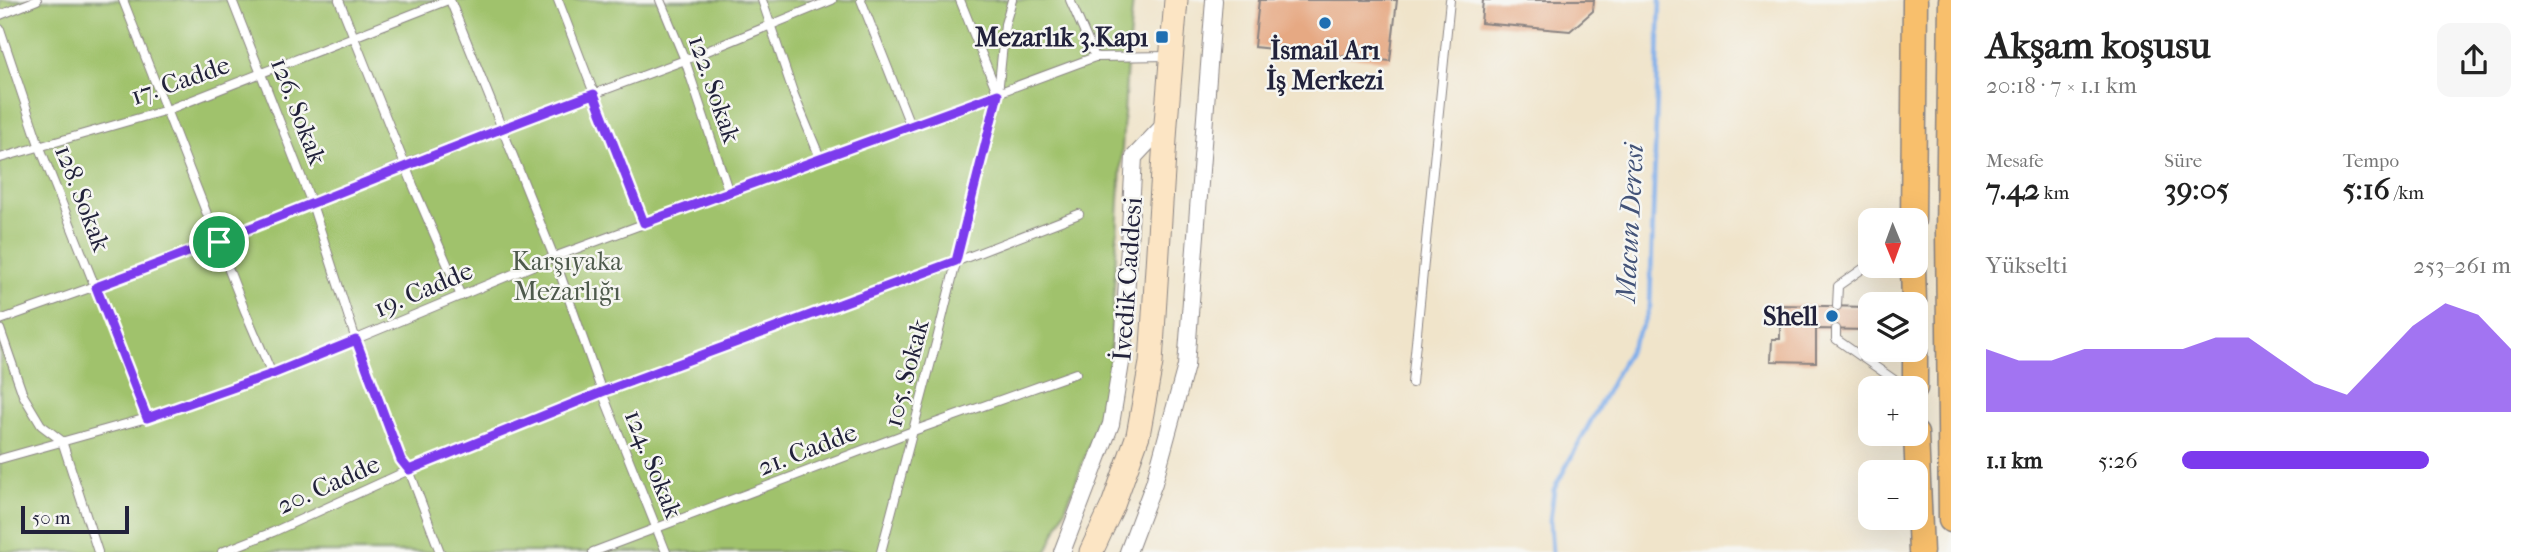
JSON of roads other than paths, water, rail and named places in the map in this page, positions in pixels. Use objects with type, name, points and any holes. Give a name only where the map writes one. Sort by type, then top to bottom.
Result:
[{"type":"main road","name":"İvedik Caddesi","points":[[1091,552],[1129,462],[1146,402],[1176,0]]},
{"type":"main road","points":[[1913,208],[1915,0]]},
{"type":"main road","points":[[1951,0],[1951,520]]},
{"type":"main road","points":[[1916,446],[1921,552]]},
{"type":"main road","points":[[1903,552],[1906,530]]},
{"type":"street","points":[[1128,552],[1154,483],[1186,366],[1214,0]]},
{"type":"street","points":[[1062,552],[1111,424],[1123,351],[1134,157],[1166,123]]},
{"type":"lane","points":[[0,15],[37,0]]},
{"type":"lane","points":[[123,0],[245,312],[272,374]]},
{"type":"lane","name":"126. Sokak","points":[[232,0],[312,204],[356,340],[401,460],[409,470],[440,552]]},
{"type":"lane","points":[[339,0],[461,296]]},
{"type":"lane","name":"17. Cadde","points":[[0,158],[167,110],[449,0]]},
{"type":"lane","name":"124. Sokak","points":[[449,0],[554,257],[602,392],[666,552]]},
{"type":"lane","points":[[558,0],[644,223]]},
{"type":"lane","name":"122. Sokak","points":[[660,0],[685,60],[729,193]]},
{"type":"lane","points":[[762,0],[794,94],[821,160]]},
{"type":"lane","points":[[0,320],[219,242],[405,164],[685,60],[832,0]]},
{"type":"lane","points":[[861,0],[911,127]]},
{"type":"lane","points":[[960,0],[998,94]]},
{"type":"lane","name":"105. Sokak","points":[[881,552],[998,94],[1004,24],[1012,0]]},
{"type":"lane","points":[[1070,0],[1095,57],[1171,56]]},
{"type":"lane","points":[[1412,383],[1450,0]]},
{"type":"lane","name":"128. Sokak","points":[[0,29],[39,145],[147,418]]},
{"type":"lane","name":"19. Cadde","points":[[0,459],[147,418],[272,374],[554,257],[1095,57]]},
{"type":"lane","name":"20. Cadde","points":[[222,552],[273,532],[409,470],[602,392],[1079,214]]},
{"type":"lane","points":[[1837,306],[1838,286],[1858,272]]},
{"type":"lane","points":[[0,329],[23,395],[41,425],[62,441],[98,552]]},
{"type":"lane","points":[[1836,329],[1836,338],[1889,376]]},
{"type":"lane","name":"21. Cadde","points":[[593,552],[913,431],[1076,373]]},
{"type":"waterway","name":"Macun Deresi","points":[[1552,552],[1550,521],[1554,489],[1646,319],[1650,306],[1660,0]]},
{"type":"place","name":"İsmail Arı İş Merkezi","points":[[1325,23]]},
{"type":"place","name":"Mezarlık 3.Kapı","points":[[1162,37]]},
{"type":"place","name":"Shell","points":[[1832,316]]},
{"type":"park label","name":"Karşıyaka Mezarlığı","points":[[567,276]]}]
